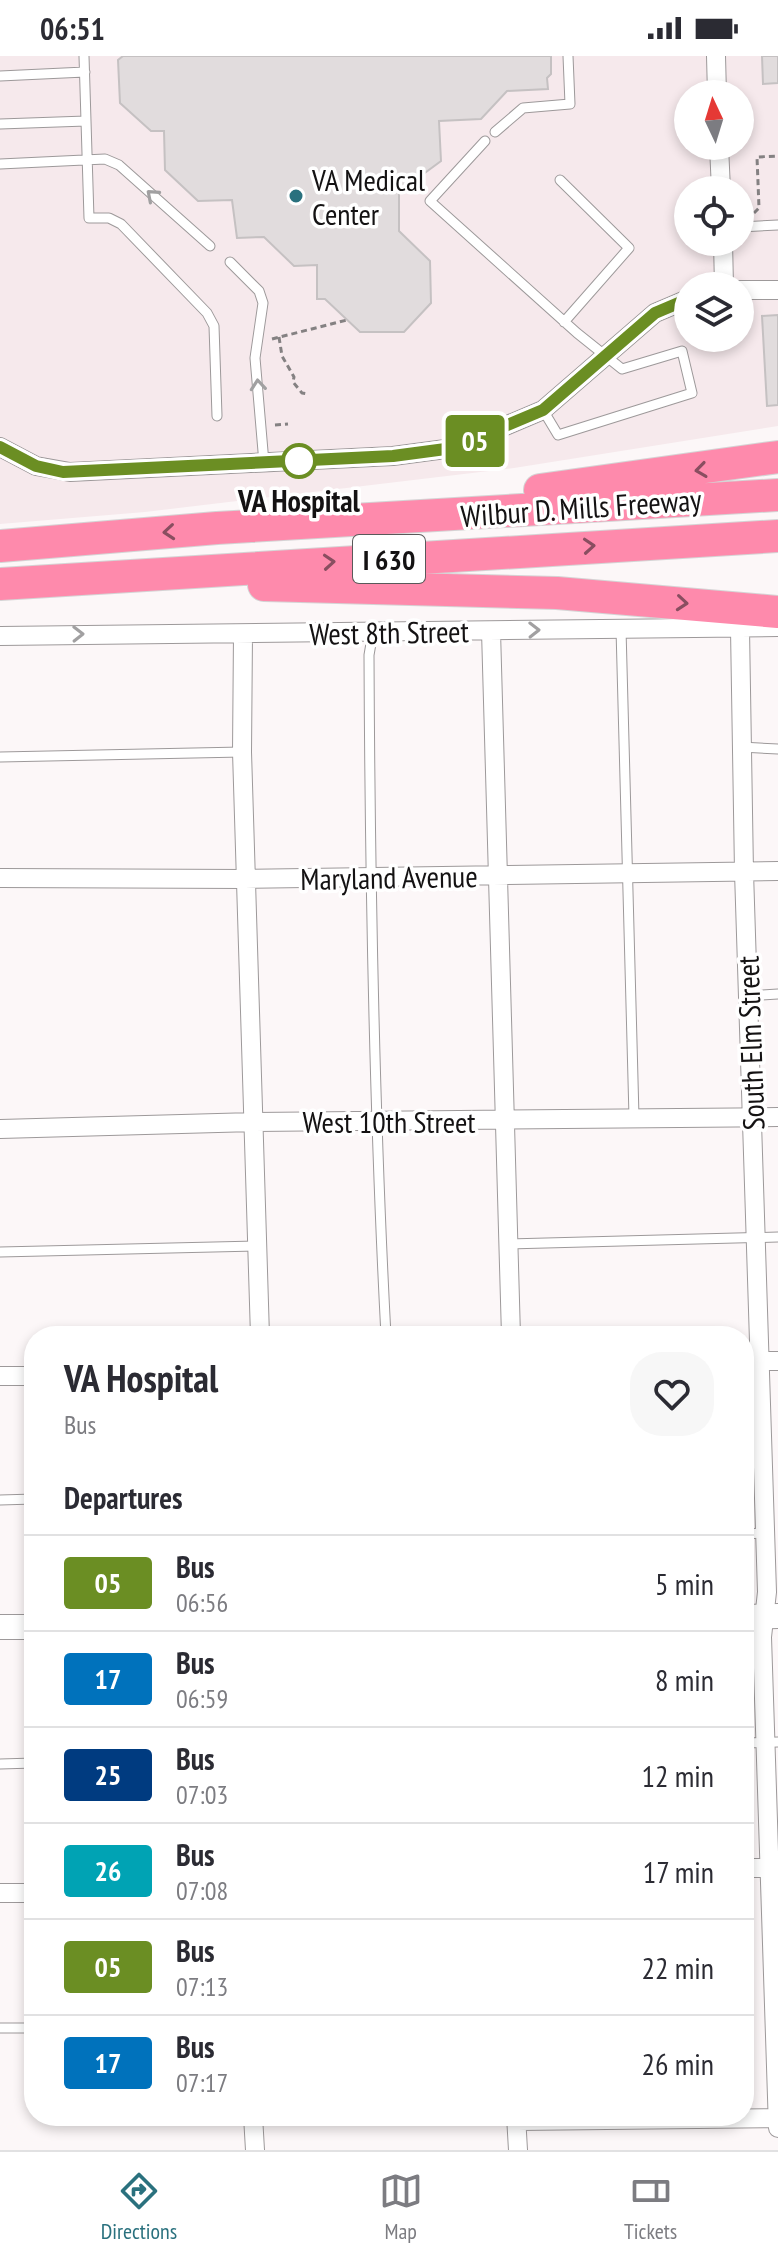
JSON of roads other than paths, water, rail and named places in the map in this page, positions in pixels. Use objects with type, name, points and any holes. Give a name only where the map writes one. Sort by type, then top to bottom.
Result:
[{"type":"highway","points":[[217,528],[676,473],[778,457]]},
{"type":"highway","name":"Wilbur D. Mills Freeway","points":[[0,546],[217,528],[778,495]]},
{"type":"highway","name":"Wilbur D. Mills Freeway","points":[[0,584],[778,536]]},
{"type":"highway","points":[[73,579],[557,593],[778,612]]},
{"type":"main road","points":[[0,1627],[24,1627]]},
{"type":"street","points":[[716,56],[717,80]]},
{"type":"street","points":[[754,290],[778,290]]},
{"type":"street","points":[[0,447],[36,466],[63,472],[393,456],[453,448],[543,410],[655,313],[674,305]]},
{"type":"street","name":"West 8th Street","points":[[0,636],[778,627]]},
{"type":"street","name":"South Elm Street","points":[[740,629],[752,1118],[761,1361],[771,1492],[765,1533],[767,1592],[761,1616],[772,1742],[778,2128]]},
{"type":"street","points":[[491,631],[511,1326]]},
{"type":"street","points":[[243,634],[245,879],[260,1326]]},
{"type":"street","name":"Maryland Avenue","points":[[0,878],[245,879],[778,871]]},
{"type":"street","name":"West 10th Street","points":[[0,1129],[254,1122],[778,1117]]},
{"type":"street","points":[[0,1376],[24,1376]]},
{"type":"street","points":[[0,1893],[24,1893]]},
{"type":"street","points":[[754,2118],[778,2118]]},
{"type":"street","points":[[254,2126],[255,2150]]},
{"type":"street","points":[[516,2126],[518,2150]]},
{"type":"lane","points":[[84,56],[89,218],[109,218],[121,224],[207,313],[214,326],[217,416]]},
{"type":"lane","points":[[495,132],[523,108],[570,104],[568,56]]},
{"type":"lane","points":[[0,76],[85,72]]},
{"type":"lane","points":[[0,124],[86,121]]},
{"type":"lane","points":[[485,141],[430,201],[564,322],[622,369],[682,351],[692,393],[558,435],[543,410]]},
{"type":"lane","points":[[0,164],[105,159],[119,165],[210,246]]},
{"type":"lane","points":[[560,180],[629,248],[564,322]]},
{"type":"lane","points":[[754,226],[778,225]]},
{"type":"lane","points":[[230,262],[259,291],[263,303],[255,358],[264,463]]},
{"type":"lane","points":[[621,629],[634,1117]]},
{"type":"lane","points":[[373,632],[369,655],[369,876],[375,1121],[385,1326]]},
{"type":"lane","points":[[741,747],[778,749]]},
{"type":"lane","points":[[0,757],[242,752]]},
{"type":"lane","points":[[749,996],[778,994]]},
{"type":"lane","points":[[507,1244],[778,1237]]},
{"type":"lane","points":[[0,1252],[257,1246]]},
{"type":"lane","points":[[0,1500],[24,1499]]},
{"type":"lane","points":[[754,1534],[765,1533]]},
{"type":"lane","points":[[0,1764],[24,1763]]},
{"type":"lane","points":[[0,2028],[24,2028]]},
{"type":"place","name":"VA Medical Center","points":[[296,196]]},
{"type":"place","name":"VA Hospital","points":[[299,461]]}]
